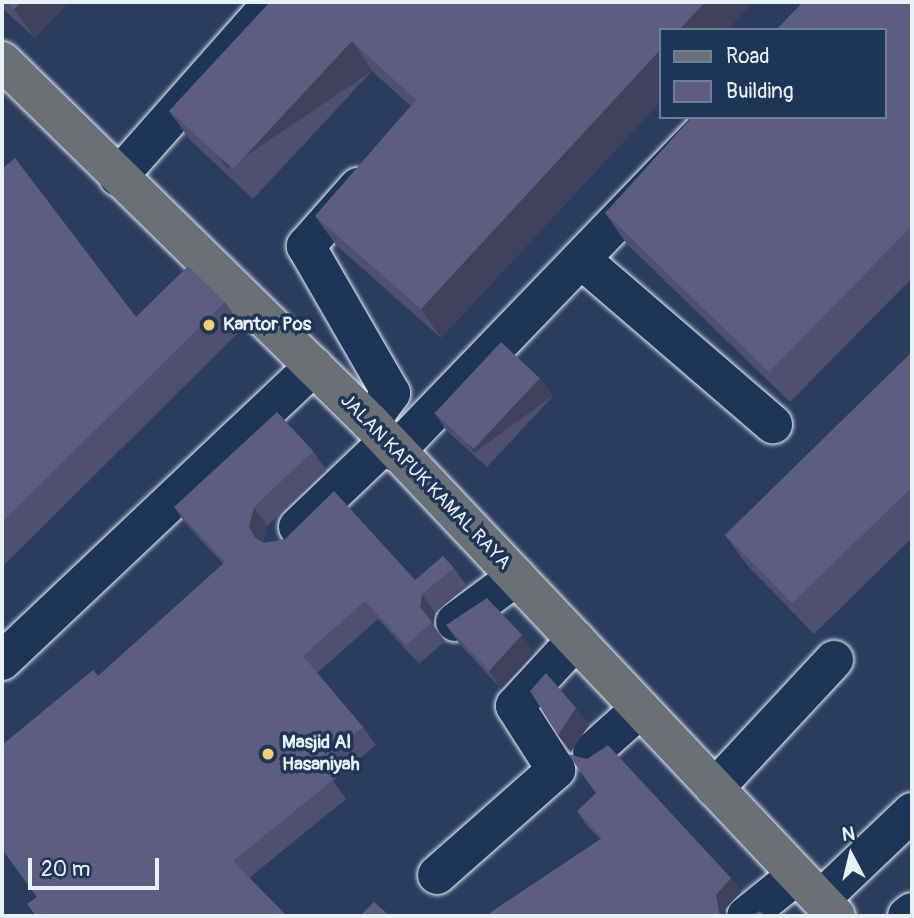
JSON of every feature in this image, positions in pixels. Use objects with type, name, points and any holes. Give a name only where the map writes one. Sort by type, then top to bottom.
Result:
[{"type":"main road","name":"JALAN KAPUK KAMAL RAYA","points":[[2,61],[314,366],[818,897]]},
{"type":"street","points":[[118,177],[273,2]]},
{"type":"street","points":[[284,541],[384,439],[582,260],[715,119]]},
{"type":"street","points":[[384,439],[391,393],[306,246],[385,155]]},
{"type":"street","points":[[582,260],[773,424]]},
{"type":"street","points":[[2,661],[314,366]]},
{"type":"street","points":[[455,622],[516,577]]},
{"type":"street","points":[[437,875],[556,770],[515,706],[576,640]]},
{"type":"street","points":[[715,788],[834,660]]},
{"type":"street","points":[[592,752],[640,709]]},
{"type":"street","points":[[746,916],[818,897],[912,812]]},
{"type":"street","points":[[907,916],[912,912]]},
{"type":"building","points":[[7,2],[21,2],[14,9]]},
{"type":"building","points":[[270,2],[705,2],[681,28],[659,28],[659,51],[421,309],[315,216],[416,100],[352,41],[233,169],[169,111]]},
{"type":"building","points":[[803,2],[912,2],[912,226],[769,372],[605,213],[690,119],[886,119],[886,28],[778,28]]},
{"type":"building","points":[[15,158],[136,317],[188,266],[225,302],[2,522],[2,169]]},
{"type":"building","points":[[501,342],[540,378],[474,449],[435,413]]},
{"type":"building","points":[[912,352],[912,487],[792,603],[725,535]]},
{"type":"building","points":[[277,412],[313,451],[254,507],[249,527],[255,538],[264,543],[285,539],[334,491],[415,580],[443,556],[454,568],[422,594],[420,607],[432,622],[406,645],[365,601],[303,656],[363,727],[319,763],[333,780],[233,861],[287,916],[36,916],[27,904],[37,897],[2,849],[2,745],[93,670],[98,676],[225,562],[174,507]]},
{"type":"building","points":[[487,598],[522,635],[489,671],[446,625]]},
{"type":"building","points":[[546,673],[576,708],[558,735],[530,691]]},
{"type":"building","points":[[608,745],[731,878],[716,895],[720,916],[485,916],[602,838],[577,811],[596,793],[568,754],[587,759]]},
{"type":"building","points":[[374,902],[390,916],[360,916]]},
{"type":"building","points":[[760,911],[765,916],[751,916]]},
{"type":"place","name":"Kantor Pos","points":[[209,325]]},
{"type":"place","name":"Masjid Al Hasaniyah","points":[[268,754]]}]
